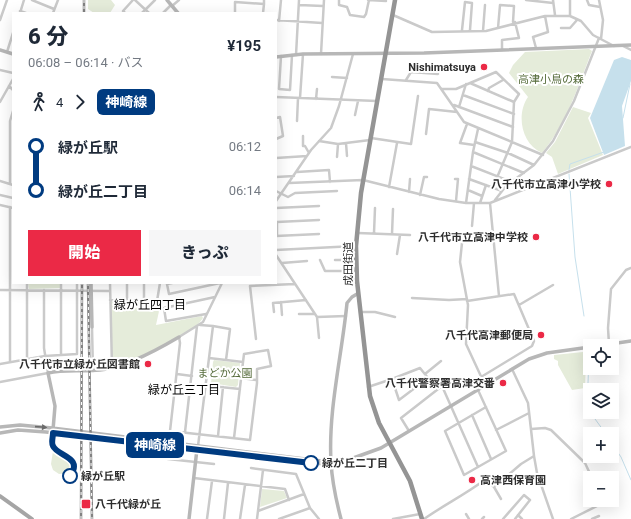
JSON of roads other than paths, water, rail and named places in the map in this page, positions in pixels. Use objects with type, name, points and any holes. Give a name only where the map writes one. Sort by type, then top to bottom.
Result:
[{"type":"highway","name":"成田街道","points":[[395,0],[363,180],[357,233],[356,271],[359,312],[368,387],[375,414],[410,482],[422,517]]},
{"type":"main road","points":[[0,496],[32,519]]},
{"type":"street","points":[[0,20],[7,0]]},
{"type":"street","points":[[20,12],[24,0]]},
{"type":"street","points":[[32,0],[54,8]]},
{"type":"street","points":[[53,12],[58,0]]},
{"type":"street","points":[[124,12],[123,11],[134,0],[148,12]]},
{"type":"street","points":[[145,10],[155,0]]},
{"type":"street","points":[[167,0],[177,12]]},
{"type":"street","points":[[164,12],[179,0]]},
{"type":"street","points":[[263,12],[264,0]]},
{"type":"street","points":[[281,0],[278,20],[322,23]]},
{"type":"street","points":[[281,56],[279,89],[290,90],[299,0]]},
{"type":"street","points":[[321,54],[324,0]]},
{"type":"street","points":[[339,0],[339,5],[347,7],[350,14],[364,17],[366,14],[368,0],[386,1]]},
{"type":"street","points":[[526,0],[553,1],[555,15]]},
{"type":"street","points":[[570,0],[570,16]]},
{"type":"street","points":[[587,0],[589,5],[600,7]]},
{"type":"street","points":[[495,201],[502,190],[524,174],[543,155],[564,122],[600,38],[603,20],[599,0]]},
{"type":"street","points":[[234,12],[235,2],[245,1],[264,4]]},
{"type":"street","points":[[462,30],[465,2],[472,3],[470,30]]},
{"type":"street","points":[[0,4],[5,6]]},
{"type":"street","points":[[299,5],[324,6]]},
{"type":"street","points":[[483,31],[485,5]]},
{"type":"street","points":[[498,28],[500,5],[514,6],[514,22],[519,38],[502,40],[502,50]]},
{"type":"street","points":[[393,15],[432,32],[462,30],[483,31],[498,28],[514,22],[545,16],[570,16],[581,21],[589,31],[614,46]]},
{"type":"street","points":[[536,48],[534,37],[548,32],[545,16]]},
{"type":"street","points":[[561,28],[570,28],[577,20]]},
{"type":"street","points":[[7,52],[12,38]]},
{"type":"street","points":[[277,57],[303,54],[502,50],[631,45]]},
{"type":"street","points":[[622,46],[631,50]]},
{"type":"street","points":[[0,50],[12,54]]},
{"type":"street","points":[[297,121],[303,54]]},
{"type":"street","points":[[277,200],[309,153],[331,128],[353,54]]},
{"type":"street","points":[[0,70],[12,73]]},
{"type":"street","points":[[406,80],[411,72],[438,74]]},
{"type":"street","points":[[442,89],[456,89],[496,72],[519,94],[514,102],[512,142],[493,188]]},
{"type":"street","points":[[332,77],[347,78]]},
{"type":"street","points":[[382,79],[435,82],[442,89],[467,124],[543,155]]},
{"type":"street","points":[[488,91],[489,88],[503,80]]},
{"type":"street","points":[[0,102],[12,81]]},
{"type":"street","points":[[468,84],[514,102]]},
{"type":"street","points":[[459,107],[468,84]]},
{"type":"street","points":[[9,86],[12,89]]},
{"type":"street","points":[[316,99],[317,89]]},
{"type":"street","points":[[463,95],[514,114]]},
{"type":"street","points":[[319,141],[338,144],[370,139],[411,144],[418,96]]},
{"type":"street","points":[[277,98],[377,101]]},
{"type":"street","points":[[356,115],[358,101]]},
{"type":"street","points":[[454,105],[513,127]]},
{"type":"street","points":[[426,134],[429,109],[458,112]]},
{"type":"street","points":[[0,181],[12,184],[10,121],[12,114]]},
{"type":"street","points":[[277,118],[280,117],[283,136],[277,139]]},
{"type":"street","points":[[467,124],[460,143],[475,144],[508,153],[534,165]]},
{"type":"street","points":[[466,203],[473,152],[478,129]]},
{"type":"street","points":[[303,136],[303,146],[305,146],[309,153]]},
{"type":"street","points":[[346,143],[347,156]]},
{"type":"street","points":[[389,187],[397,143]]},
{"type":"street","points":[[337,157],[338,144]]},
{"type":"street","points":[[289,184],[363,180],[420,196],[466,203],[490,203],[631,147]]},
{"type":"street","points":[[473,152],[524,174]]},
{"type":"street","points":[[277,158],[307,156]]},
{"type":"street","points":[[471,166],[513,182]]},
{"type":"street","points":[[297,172],[329,170],[330,182]]},
{"type":"street","points":[[277,177],[294,176]]},
{"type":"street","points":[[420,196],[424,177],[427,177]]},
{"type":"street","points":[[409,192],[410,179]]},
{"type":"street","points":[[455,179],[458,179],[456,201]]},
{"type":"street","points":[[469,179],[502,190]]},
{"type":"street","points":[[480,203],[486,185]]},
{"type":"street","points":[[468,190],[482,196]]},
{"type":"street","points":[[277,192],[288,197],[295,193],[337,191]]},
{"type":"street","points":[[0,195],[12,198]]},
{"type":"street","points":[[472,226],[474,203]]},
{"type":"street","points":[[490,203],[499,296]]},
{"type":"street","points":[[0,205],[11,207],[9,290],[10,362]]},
{"type":"street","points":[[277,208],[319,206]]},
{"type":"street","points":[[374,233],[375,208]]},
{"type":"street","points":[[392,234],[393,209]]},
{"type":"street","points":[[319,220],[277,222],[277,236],[320,234]]},
{"type":"street","points":[[357,233],[410,235]]},
{"type":"street","points":[[397,254],[400,235]]},
{"type":"street","points":[[462,243],[460,262],[467,300],[466,344],[485,385]]},
{"type":"street","points":[[277,250],[356,246]]},
{"type":"street","points":[[277,256],[317,317],[319,338]]},
{"type":"street","points":[[320,260],[325,271],[356,271]]},
{"type":"street","points":[[335,260],[356,260]]},
{"type":"street","points":[[282,263],[307,262]]},
{"type":"street","points":[[609,339],[611,289],[626,270],[631,268]]},
{"type":"street","points":[[27,284],[27,359]]},
{"type":"street","points":[[61,284],[61,354]]},
{"type":"street","points":[[0,364],[45,356],[77,354],[77,284]]},
{"type":"street","points":[[91,284],[93,371]]},
{"type":"street","points":[[110,284],[112,368]]},
{"type":"street","points":[[127,284],[127,300]]},
{"type":"street","points":[[144,284],[144,301]]},
{"type":"street","points":[[110,300],[157,301],[160,284]]},
{"type":"street","points":[[167,284],[168,294],[216,284]]},
{"type":"street","points":[[184,432],[199,325],[216,297],[221,284]]},
{"type":"street","points":[[256,339],[250,286],[295,284]]},
{"type":"street","points":[[519,305],[553,285]]},
{"type":"street","points":[[0,290],[110,291]]},
{"type":"street","points":[[44,290],[45,356],[54,406],[53,433]]},
{"type":"street","points":[[341,519],[335,498],[331,463],[334,406],[347,303],[352,297],[358,294]]},
{"type":"street","points":[[412,298],[467,300],[514,294],[534,341],[532,346],[481,377]]},
{"type":"street","points":[[206,314],[166,321],[164,308],[216,297]]},
{"type":"street","points":[[274,312],[273,303],[306,300]]},
{"type":"street","points":[[281,302],[282,315]]},
{"type":"street","points":[[359,312],[375,312],[395,317]]},
{"type":"street","points":[[299,314],[315,314]]},
{"type":"street","points":[[317,317],[346,316]]},
{"type":"street","points":[[0,382],[56,371],[93,371],[112,368],[151,353],[199,325],[230,329],[226,360]]},
{"type":"street","points":[[188,519],[213,326]]},
{"type":"street","points":[[179,337],[180,343],[170,431],[250,440],[257,383],[257,369],[271,366],[268,350],[244,354],[234,438]]},
{"type":"street","points":[[619,343],[631,341]]},
{"type":"street","points":[[0,428],[20,425],[54,428],[324,464],[364,455],[390,442],[536,356],[552,352],[583,348]]},
{"type":"street","points":[[209,358],[243,362]]},
{"type":"street","points":[[425,374],[441,361]]},
{"type":"street","points":[[368,387],[420,368],[432,383],[438,380],[478,467]]},
{"type":"street","points":[[512,369],[528,403],[537,473],[553,519]]},
{"type":"street","points":[[177,374],[192,376]]},
{"type":"street","points":[[241,378],[256,380]]},
{"type":"street","points":[[392,379],[399,400],[428,378]]},
{"type":"street","points":[[191,384],[240,389]]},
{"type":"street","points":[[409,431],[401,418],[442,386]]},
{"type":"street","points":[[218,436],[224,388]]},
{"type":"street","points":[[478,389],[486,407],[496,430],[506,452],[464,475],[445,431],[486,407]]},
{"type":"street","points":[[496,430],[530,413]]},
{"type":"street","points":[[472,415],[491,460]]},
{"type":"street","points":[[531,429],[545,428],[551,430],[585,463],[589,471]]},
{"type":"street","points":[[0,433],[18,430],[170,447],[198,448]]},
{"type":"street","points":[[170,447],[168,459],[214,464]]},
{"type":"street","points":[[494,487],[521,464],[534,456]]},
{"type":"street","points":[[251,468],[296,474],[310,508],[319,519]]},
{"type":"street","points":[[257,519],[263,470]]},
{"type":"street","points":[[194,478],[285,489],[289,500]]},
{"type":"street","points":[[393,519],[422,517],[448,502],[466,494],[486,479],[494,487],[501,499]]},
{"type":"street","points":[[207,519],[212,481]]},
{"type":"street","points":[[224,519],[228,483]]},
{"type":"street","points":[[240,519],[245,485]]},
{"type":"street","points":[[258,511],[304,494]]},
{"type":"street","points":[[503,519],[524,495],[530,500],[514,519]]},
{"type":"street","points":[[571,519],[595,507]]},
{"type":"street","points":[[279,519],[310,508]]},
{"type":"street","points":[[23,519],[25,514]]},
{"type":"street","points":[[466,514],[469,519]]},
{"type":"street","points":[[518,515],[522,519]]},
{"type":"street","points":[[592,519],[599,516]]},
{"type":"water","points":[[622,57],[631,60],[631,81],[622,106],[625,146],[604,155],[590,118],[614,60]]},
{"type":"waterway","points":[[623,118],[630,84]]},
{"type":"waterway","points":[[569,170],[570,164],[604,152]]},
{"type":"waterway","points":[[569,174],[575,257],[584,316]]},
{"type":"waterway","points":[[588,375],[587,408],[601,427]]},
{"type":"waterway","points":[[619,454],[631,480]]},
{"type":"railway","points":[[84,0],[84,12]]},
{"type":"railway","points":[[81,519],[82,284]]},
{"type":"railway","points":[[88,284],[92,519]]},
{"type":"place","name":"Nishimatsuya","points":[[484,67]]},
{"type":"place","name":"八千代市立高津小学校","points":[[609,184]]},
{"type":"place","name":"八千代市立高津中学校","points":[[536,237]]},
{"type":"place","name":"八千代高津郵便局","points":[[541,335]]},
{"type":"place","name":"八千代市立緑が丘図書館","points":[[148,364]]},
{"type":"place","name":"八千代警察署高津交番","points":[[503,383]]},
{"type":"place","name":"緑が丘二丁目","points":[[311,463]]},
{"type":"place","name":"緑が丘駅","points":[[70,476]]},
{"type":"place","name":"高津西保育園","points":[[472,480]]},
{"type":"place","name":"八千代緑が丘","points":[[86,504]]},
{"type":"district","name":"緑が丘四丁目","points":[[150,305]]},
{"type":"district","name":"緑が丘三丁目","points":[[184,390]]},
{"type":"park label","name":"高津小鳥の森","points":[[551,79]]},
{"type":"park label","name":"まどか公園","points":[[225,373]]}]
